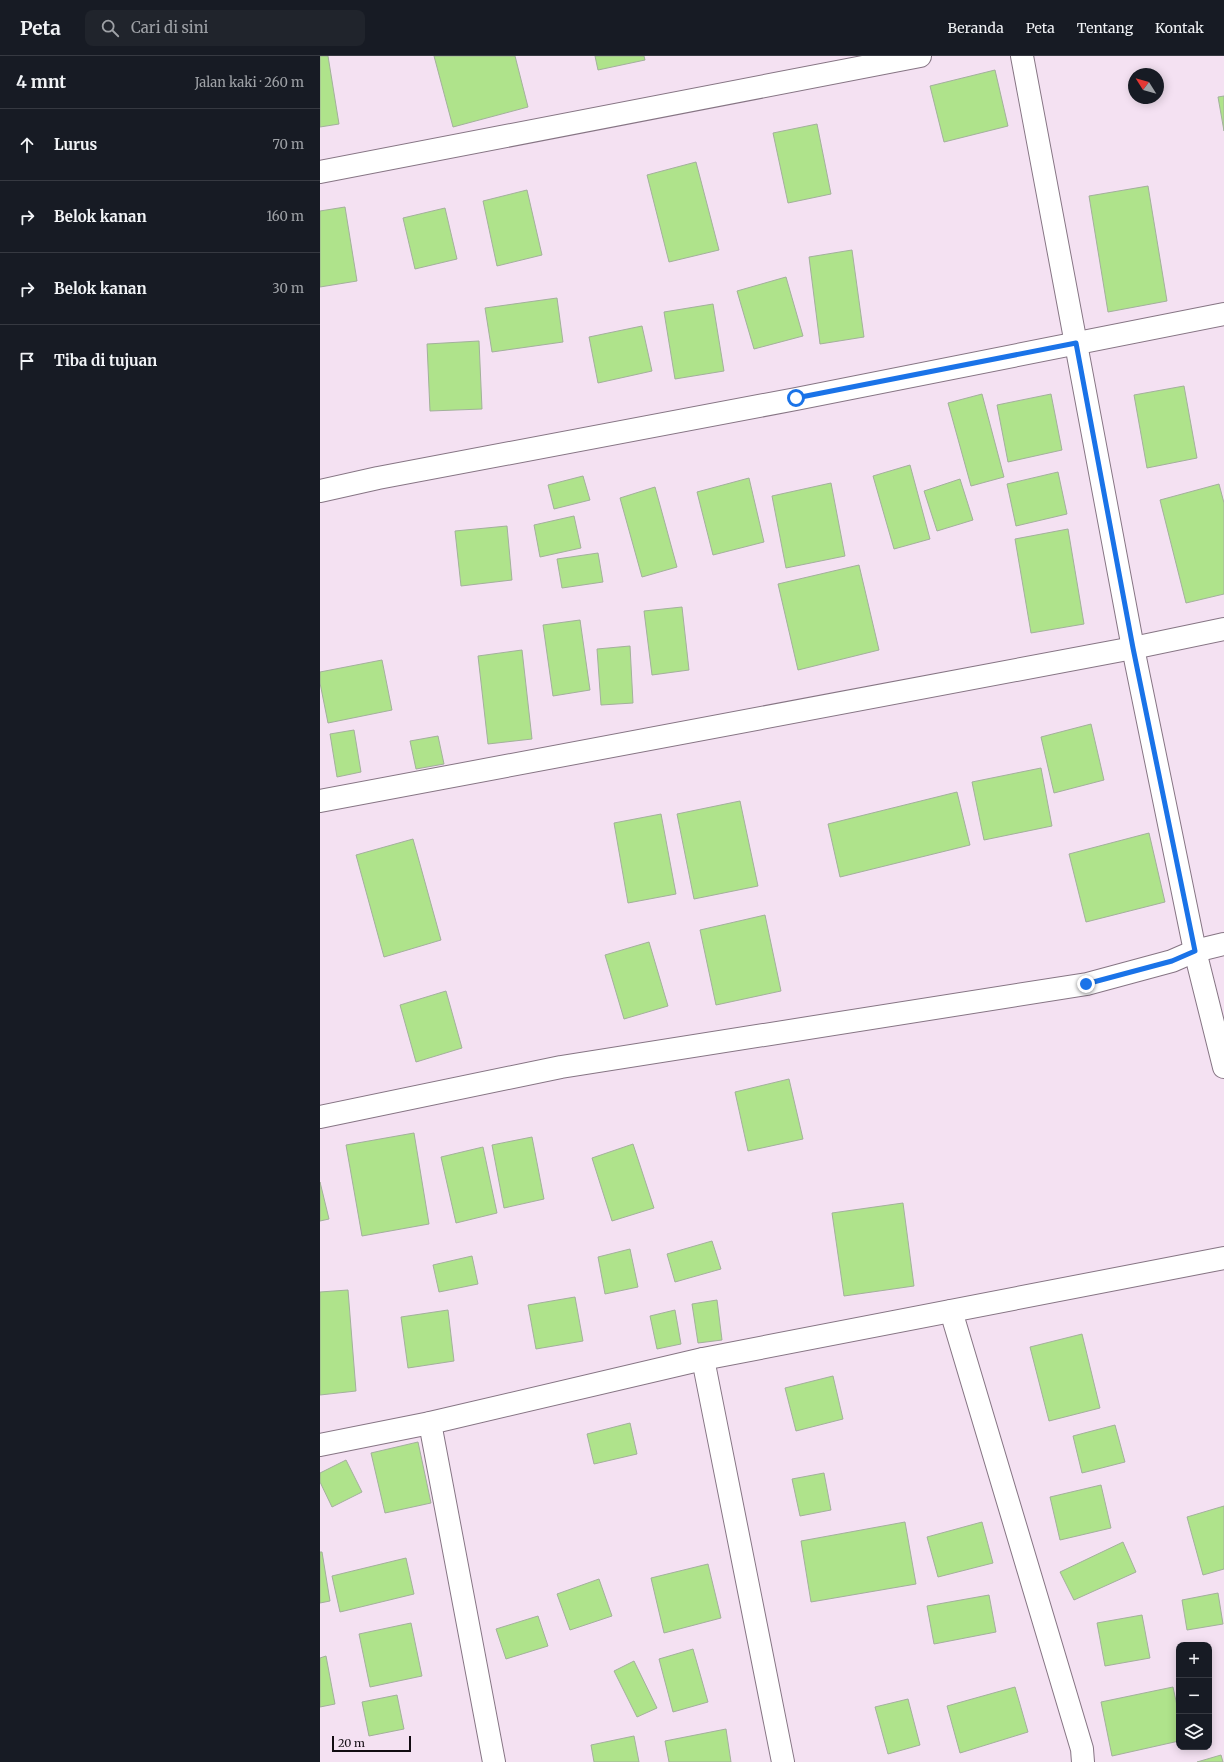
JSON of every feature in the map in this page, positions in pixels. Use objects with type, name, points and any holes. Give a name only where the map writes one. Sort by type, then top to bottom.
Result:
[{"type":"street","points":[[320,172],[920,56]]},
{"type":"street","points":[[1022,56],[1133,648],[1195,951],[1224,1067]]},
{"type":"street","points":[[320,491],[378,478],[788,400],[1224,314]]},
{"type":"street","points":[[320,801],[1133,648],[1224,629]]},
{"type":"street","points":[[320,1118],[561,1067],[1086,984],[1172,961],[1195,951],[1224,944]]},
{"type":"street","points":[[320,1445],[430,1423],[702,1359],[1224,1258]]},
{"type":"street","points":[[951,1311],[1082,1749],[1083,1762]]},
{"type":"street","points":[[702,1359],[783,1762]]},
{"type":"street","points":[[430,1423],[494,1762]]},
{"type":"building","points":[[320,56],[328,56],[339,124],[320,127]]},
{"type":"building","points":[[434,56],[515,56],[528,107],[453,127]]},
{"type":"building","points":[[595,56],[644,56],[645,60],[598,70]]},
{"type":"building","points":[[995,70],[1008,126],[944,142],[930,86]]},
{"type":"building","points":[[1224,96],[1224,131],[1218,97]]},
{"type":"building","points":[[817,124],[831,194],[788,203],[773,133]]},
{"type":"building","points":[[696,162],[719,250],[669,262],[647,175]]},
{"type":"building","points":[[1148,186],[1167,301],[1108,312],[1089,196]]},
{"type":"building","points":[[527,190],[542,255],[497,266],[483,201]]},
{"type":"building","points":[[345,207],[357,281],[320,287],[320,211]]},
{"type":"building","points":[[445,208],[457,259],[415,269],[403,218]]},
{"type":"building","points":[[852,250],[864,337],[820,344],[809,257]]},
{"type":"building","points":[[786,277],[803,336],[754,349],[737,291]]},
{"type":"building","points":[[557,298],[563,342],[492,352],[485,308]]},
{"type":"building","points":[[713,304],[724,371],[675,379],[664,312]]},
{"type":"building","points":[[642,326],[652,371],[598,383],[589,337]]},
{"type":"building","points":[[479,341],[482,409],[430,411],[427,344]]},
{"type":"building","points":[[1184,386],[1197,458],[1147,468],[1134,395]]},
{"type":"building","points":[[982,394],[1004,477],[971,486],[948,403]]},
{"type":"building","points":[[1051,394],[1062,450],[1008,462],[997,405]]},
{"type":"building","points":[[910,465],[930,539],[894,549],[873,476]]},
{"type":"building","points":[[1058,472],[1067,514],[1016,526],[1007,484]]},
{"type":"building","points":[[583,476],[590,500],[554,509],[548,485]]},
{"type":"building","points":[[749,478],[764,542],[713,555],[697,492]]},
{"type":"building","points":[[960,479],[973,520],[937,531],[924,491]]},
{"type":"building","points":[[831,483],[845,556],[786,568],[772,496]]},
{"type":"building","points":[[1219,484],[1224,503],[1224,594],[1186,603],[1160,500]]},
{"type":"building","points":[[655,487],[677,567],[642,577],[620,498]]},
{"type":"building","points":[[574,516],[581,548],[540,557],[534,525]]},
{"type":"building","points":[[507,526],[512,580],[461,586],[455,531]]},
{"type":"building","points":[[1068,529],[1084,624],[1031,633],[1015,539]]},
{"type":"building","points":[[598,553],[603,582],[562,588],[557,559]]},
{"type":"building","points":[[859,565],[879,650],[798,670],[778,584]]},
{"type":"building","points":[[682,607],[689,670],[652,675],[644,611]]},
{"type":"building","points":[[580,620],[590,690],[553,696],[543,625]]},
{"type":"building","points":[[630,646],[633,703],[601,705],[597,649]]},
{"type":"building","points":[[522,650],[532,739],[488,744],[478,656]]},
{"type":"building","points":[[382,660],[392,710],[328,723],[320,683],[320,672]]},
{"type":"building","points":[[1091,724],[1104,780],[1054,793],[1041,737]]},
{"type":"building","points":[[354,730],[361,772],[337,777],[330,734]]},
{"type":"building","points":[[438,736],[444,764],[416,769],[410,741]]},
{"type":"building","points":[[1041,768],[1052,826],[984,840],[972,782]]},
{"type":"building","points":[[957,792],[970,845],[840,877],[828,824]]},
{"type":"building","points":[[740,801],[758,886],[694,899],[677,814]]},
{"type":"building","points":[[661,814],[676,894],[628,903],[614,823]]},
{"type":"building","points":[[1149,833],[1165,902],[1086,922],[1069,854]]},
{"type":"building","points":[[413,839],[441,940],[384,957],[356,855]]},
{"type":"building","points":[[765,915],[781,991],[716,1005],[700,930]]},
{"type":"building","points":[[649,942],[668,1006],[624,1019],[605,955]]},
{"type":"building","points":[[446,991],[462,1048],[416,1062],[400,1005]]},
{"type":"building","points":[[789,1079],[803,1139],[748,1151],[735,1092]]},
{"type":"building","points":[[414,1133],[429,1224],[362,1236],[346,1145]]},
{"type":"building","points":[[532,1137],[544,1199],[504,1208],[492,1145]]},
{"type":"building","points":[[633,1144],[654,1208],[612,1221],[592,1158]]},
{"type":"building","points":[[483,1147],[497,1213],[456,1223],[441,1157]]},
{"type":"building","points":[[320,1182],[329,1219],[320,1221]]},
{"type":"building","points":[[903,1203],[914,1286],[844,1296],[832,1213]]},
{"type":"building","points":[[712,1241],[721,1269],[675,1282],[667,1254]]},
{"type":"building","points":[[630,1249],[638,1287],[605,1294],[598,1257]]},
{"type":"building","points":[[472,1256],[478,1284],[439,1292],[433,1265]]},
{"type":"building","points":[[348,1290],[356,1391],[320,1395],[320,1292]]},
{"type":"building","points":[[575,1297],[583,1341],[536,1349],[528,1305]]},
{"type":"building","points":[[717,1300],[722,1340],[698,1343],[692,1304]]},
{"type":"building","points":[[448,1310],[454,1361],[408,1368],[401,1317]]},
{"type":"building","points":[[675,1310],[681,1344],[657,1349],[650,1316]]},
{"type":"building","points":[[1082,1334],[1100,1408],[1049,1421],[1030,1347]]},
{"type":"building","points":[[833,1376],[843,1419],[796,1431],[785,1388]]},
{"type":"building","points":[[630,1423],[637,1454],[594,1464],[587,1434]]},
{"type":"building","points":[[1115,1425],[1125,1462],[1082,1473],[1073,1436]]},
{"type":"building","points":[[418,1442],[431,1503],[385,1513],[371,1453]]},
{"type":"building","points":[[346,1460],[362,1492],[332,1507],[320,1482],[320,1473]]},
{"type":"building","points":[[824,1473],[831,1510],[800,1516],[792,1479]]},
{"type":"building","points":[[1101,1485],[1111,1528],[1060,1540],[1050,1497]]},
{"type":"building","points":[[1224,1506],[1224,1569],[1203,1575],[1187,1517]]},
{"type":"building","points":[[905,1522],[916,1584],[811,1602],[801,1541]]},
{"type":"building","points":[[982,1522],[993,1563],[938,1577],[927,1537]]},
{"type":"building","points":[[1123,1542],[1136,1572],[1074,1600],[1060,1572]]},
{"type":"building","points":[[320,1552],[322,1552],[330,1601],[320,1603]]},
{"type":"building","points":[[406,1558],[414,1594],[340,1612],[332,1576]]},
{"type":"building","points":[[708,1564],[721,1618],[664,1633],[651,1578]]},
{"type":"building","points":[[599,1579],[612,1616],[570,1630],[557,1594]]},
{"type":"building","points":[[1218,1593],[1223,1624],[1187,1630],[1182,1600]]},
{"type":"building","points":[[989,1595],[996,1632],[934,1644],[927,1606]]},
{"type":"building","points":[[1142,1615],[1150,1658],[1105,1666],[1097,1623]]},
{"type":"building","points":[[538,1616],[548,1646],[506,1659],[496,1629]]},
{"type":"building","points":[[411,1623],[422,1676],[370,1687],[359,1634]]},
{"type":"building","points":[[693,1649],[708,1702],[673,1712],[659,1659]]},
{"type":"building","points":[[326,1656],[335,1704],[320,1707],[320,1658]]},
{"type":"building","points":[[634,1661],[657,1708],[637,1717],[614,1671]]},
{"type":"building","points":[[1015,1687],[1028,1732],[960,1753],[947,1706]]},
{"type":"building","points":[[1173,1687],[1176,1701],[1176,1742],[1112,1756],[1101,1702]]},
{"type":"building","points":[[397,1695],[404,1729],[369,1736],[362,1702]]},
{"type":"building","points":[[908,1699],[920,1745],[888,1754],[875,1707]]},
{"type":"building","points":[[726,1729],[731,1762],[669,1762],[665,1741]]},
{"type":"building","points":[[634,1736],[639,1762],[594,1762],[591,1745]]},
{"type":"building","points":[[1221,1755],[1223,1762],[1197,1762]]},
{"type":"route","points":[[796,398],[1076,343],[1133,648],[1195,951],[1172,961],[1086,984]]}]
